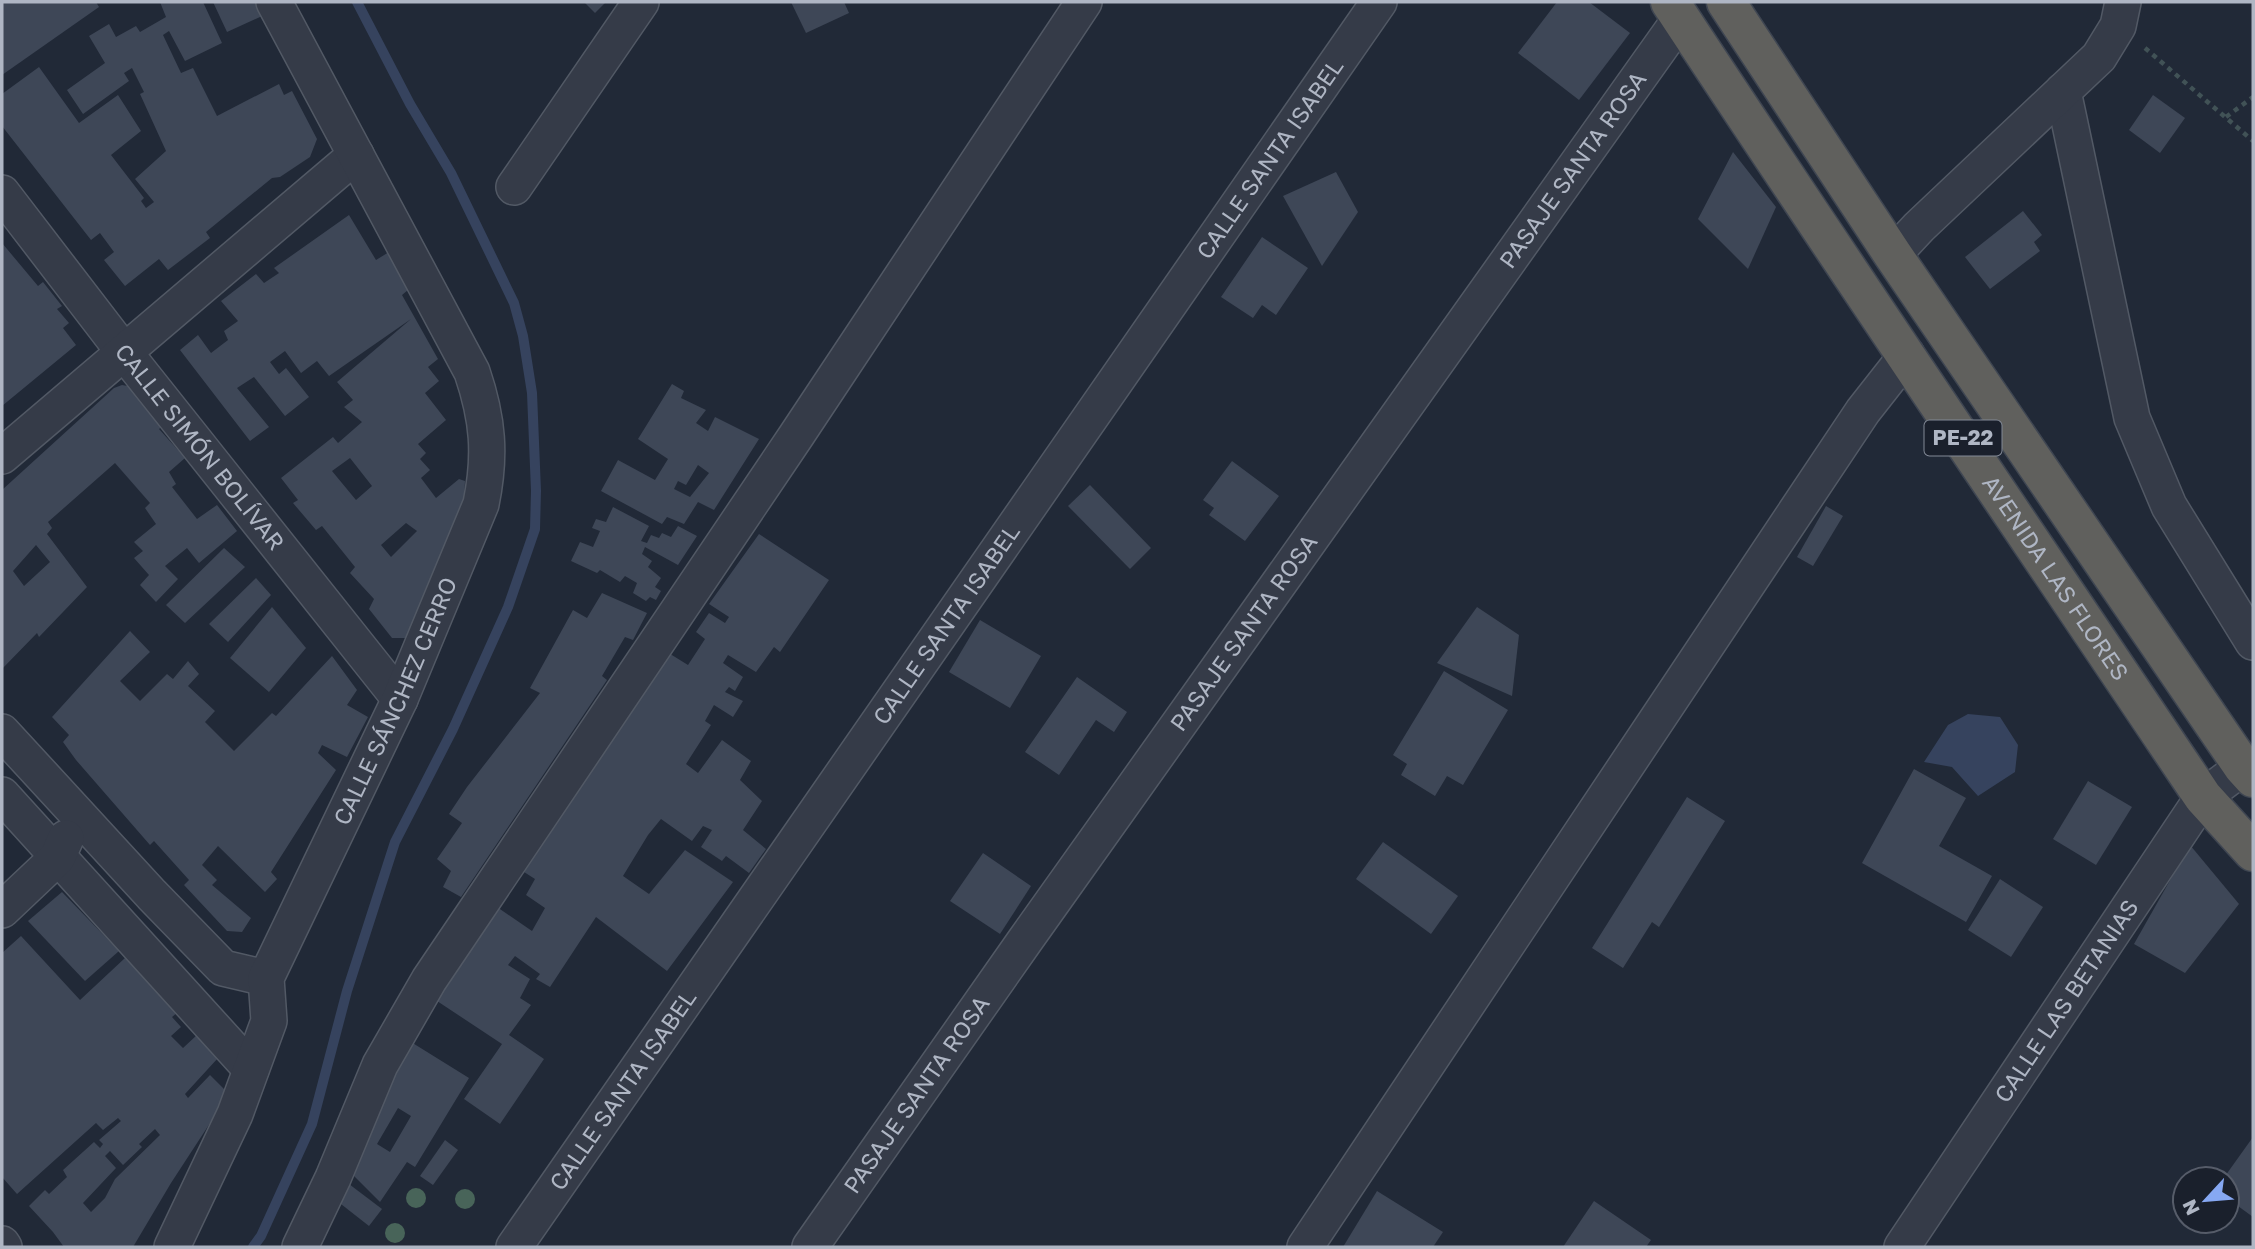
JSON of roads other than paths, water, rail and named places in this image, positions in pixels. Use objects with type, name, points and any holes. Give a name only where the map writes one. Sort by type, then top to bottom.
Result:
[{"type":"highway","name":"AVENIDA LAS FLORES","points":[[1726,2],[1893,255],[2248,772]]},
{"type":"highway","name":"AVENIDA LAS FLORES","points":[[1675,10],[2203,797],[2253,852]]},
{"type":"highway","points":[[1825,237],[1862,209]]},
{"type":"street","name":"CALLE SÁNCHEZ CERRO","points":[[172,1247],[234,1114],[269,1021],[266,978],[400,699],[481,504],[486,477],[486,424],[472,372],[274,2]]},
{"type":"street","points":[[514,187],[641,2]]},
{"type":"street","points":[[300,1247],[333,1178],[380,1065],[429,979],[796,436],[1084,2]]},
{"type":"street","name":"CALLE SANTA ISABEL","points":[[514,1247],[1379,2]]},
{"type":"street","name":"PASAJE SANTA ROSA","points":[[810,1247],[1675,10]]},
{"type":"street","points":[[1893,255],[2098,57],[2121,14]]},
{"type":"street","points":[[2063,91],[2132,418],[2169,506],[2253,642]]},
{"type":"street","points":[[2,456],[356,155]]},
{"type":"street","name":"CALLE SIMÓN BOLÍVAR","points":[[2,193],[124,352],[400,699]]},
{"type":"street","points":[[1305,1247],[1863,411],[1907,355]]},
{"type":"street","points":[[2,732],[77,816],[223,968]]},
{"type":"street","name":"CALLE LAS BETANIAS","points":[[1902,1247],[2203,797],[2248,772]]},
{"type":"street","points":[[2,795],[251,1069]]},
{"type":"street","points":[[2,910],[57,858],[77,816]]},
{"type":"street","points":[[193,1007],[192,997],[197,979],[213,968],[266,978]]},
{"type":"water","points":[[1968,714],[2000,717],[2018,745],[2015,772],[1978,796],[1952,767],[1924,762],[1948,725]]},
{"type":"waterway","points":[[253,1247],[261,1236],[312,1124],[347,991],[395,842],[453,729],[508,607],[535,529],[532,393],[523,336],[514,303],[451,173],[410,104],[357,2]]}]
